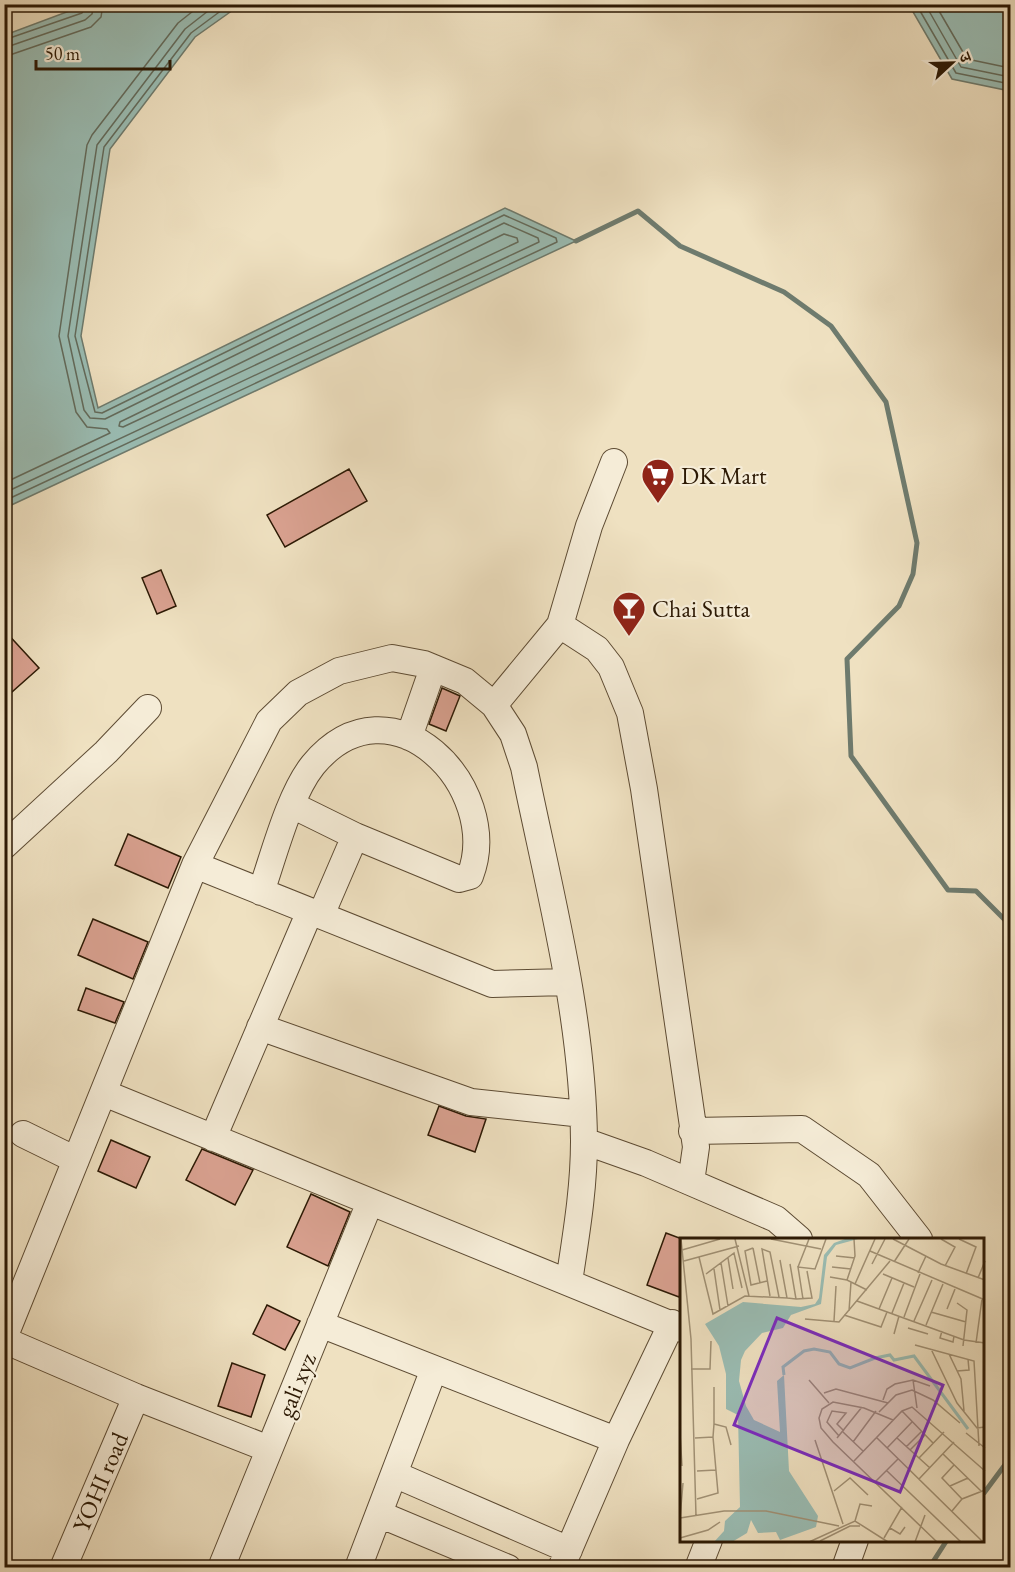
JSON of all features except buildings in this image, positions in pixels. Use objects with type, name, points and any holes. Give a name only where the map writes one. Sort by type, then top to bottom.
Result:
[{"type":"street","points":[[494,705],[560,625],[589,526],[614,462]]},
{"type":"street","points":[[560,625],[583,637],[597,649],[611,667],[630,713],[648,812],[696,1147],[691,1182]]},
{"type":"street","points":[[269,1449],[136,1397],[4,1339],[195,865],[269,721],[298,693],[339,671],[392,658],[433,668],[465,681],[494,705],[513,734],[525,767],[568,982],[583,1114],[582,1200],[568,1282]]},
{"type":"street","points":[[409,737],[433,668]]},
{"type":"street","points":[[4,846],[106,752],[148,708]]},
{"type":"street","points":[[261,892],[292,805],[313,766],[333,747],[358,733],[387,729],[409,737],[438,754],[453,772],[473,818],[476,862],[470,876],[459,879],[355,836],[292,805]]},
{"type":"street","points":[[213,1138],[260,1027],[355,836]]},
{"type":"street","points":[[195,865],[492,984],[568,982]]},
{"type":"street","points":[[260,1027],[471,1102],[583,1114]]},
{"type":"street","points":[[104,1093],[677,1326],[616,1440],[565,1559],[394,1474]]},
{"type":"street","points":[[692,1131],[802,1129],[869,1175],[918,1238]]},
{"type":"street","points":[[23,1134],[76,1160]]},
{"type":"street","points":[[584,1141],[691,1182],[776,1219],[798,1238]]},
{"type":"street","name":"gali xyz","points":[[221,1568],[370,1202]]},
{"type":"street","points":[[321,1324],[616,1440]]},
{"type":"street","points":[[358,1568],[434,1368]]},
{"type":"street","name":"YOHI road","points":[[63,1568],[136,1397]]},
{"type":"street","points":[[379,1514],[508,1568]]},
{"type":"street","points":[[698,1568],[708,1542]]},
{"type":"street","points":[[846,1568],[854,1542]]},
{"type":"water","points":[[88,4],[240,5],[195,37],[110,149],[81,336],[98,408],[505,208],[576,241],[5,508],[5,35]]},
{"type":"water","points":[[909,5],[1010,5],[1010,91],[952,79]]},
{"type":"waterway","points":[[576,241],[638,211],[680,246],[784,292],[831,326],[886,402],[917,543],[913,574],[899,606],[847,659],[851,756],[948,890],[976,891],[1010,925]]},
{"type":"waterway","points":[[985,1492],[1010,1458]]},
{"type":"waterway","points":[[929,1568],[946,1542]]},
{"type":"place","name":"DK Mart","points":[[658,504]]},
{"type":"place","name":"Chai Sutta","points":[[629,637]]}]
